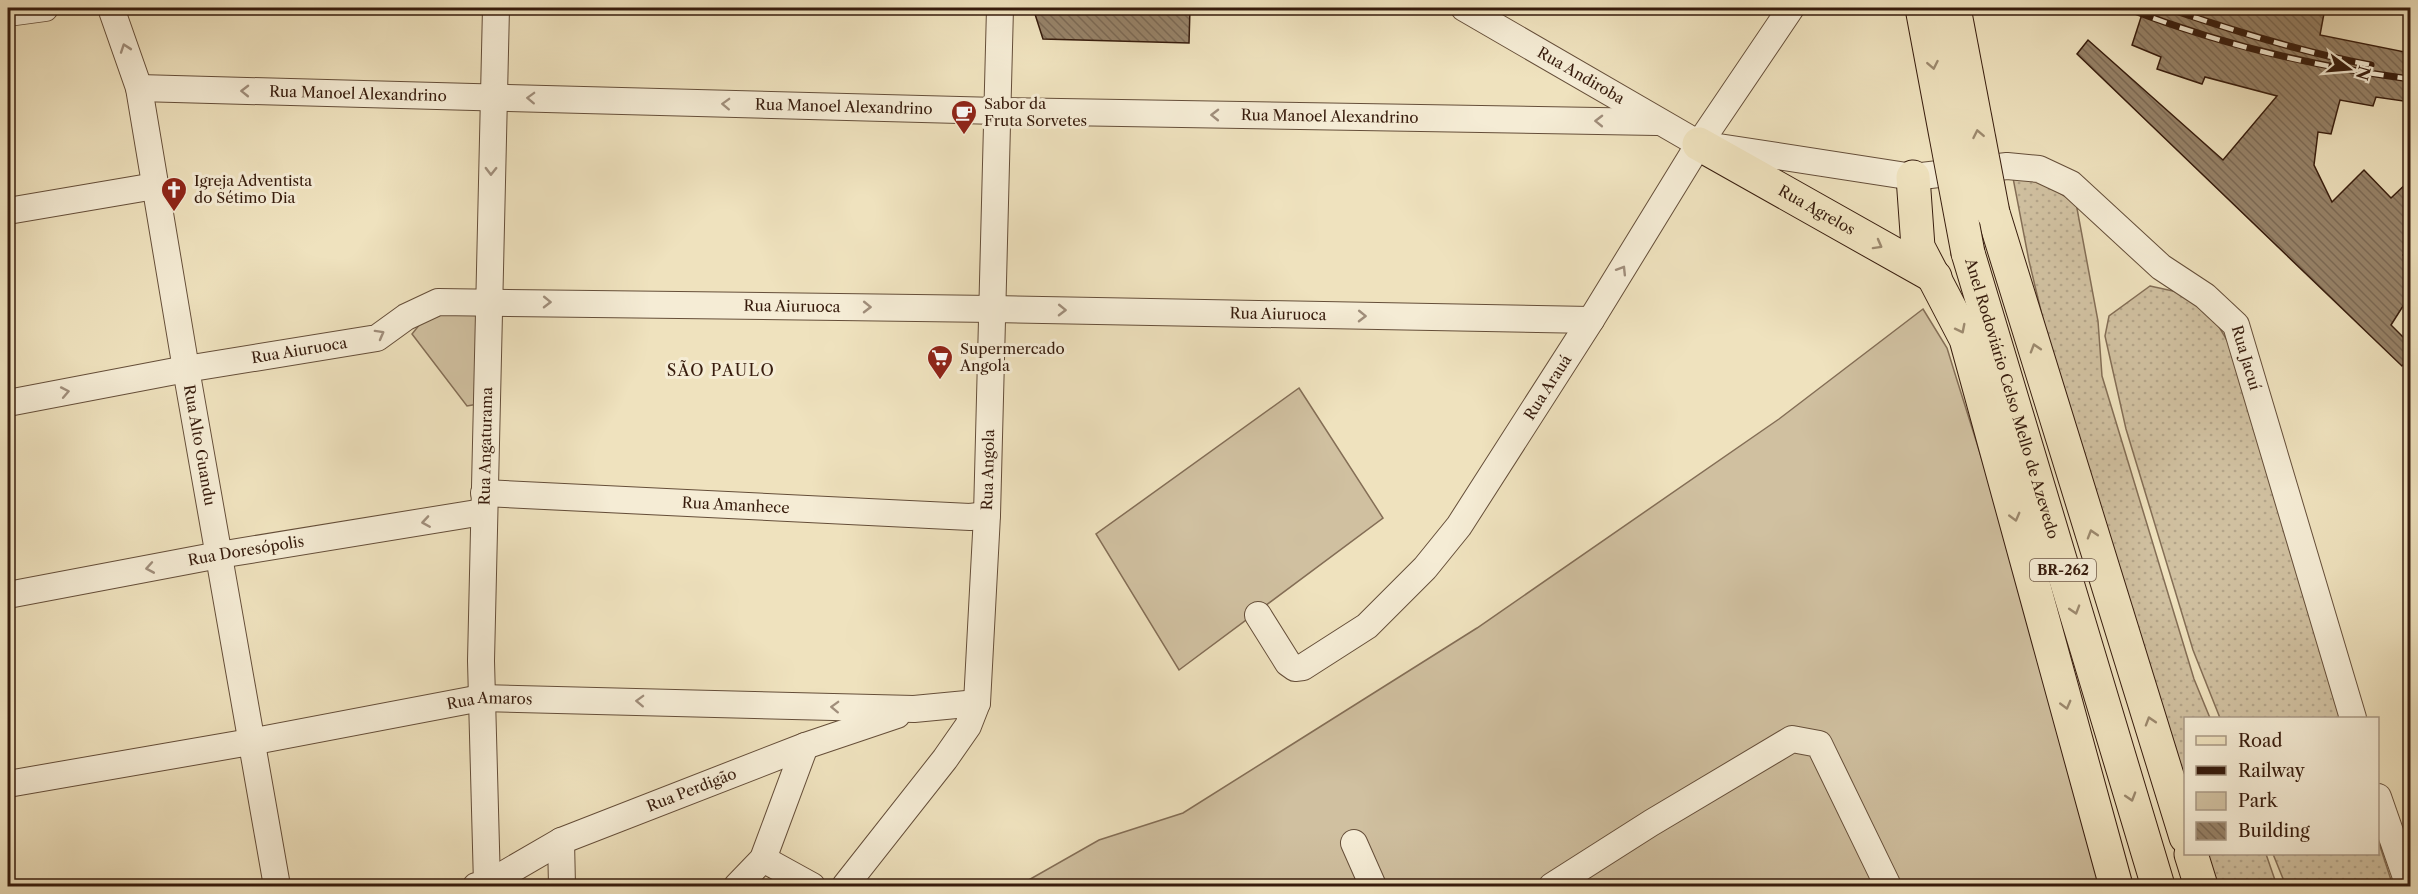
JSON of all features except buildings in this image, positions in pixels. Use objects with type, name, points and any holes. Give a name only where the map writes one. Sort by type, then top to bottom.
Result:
[{"type":"main road","name":"Anel Rodoviário Celso Mello de Azevedo","points":[[1922,8],[1968,253],[2158,886]]},
{"type":"main road","name":"BR-262","points":[[1954,8],[1993,213],[2184,831]]},
{"type":"main road","name":"Rua Agrelos","points":[[1699,144],[1935,277]]},
{"type":"main road","name":"Anel Rodoviário Celso Mello de Azevedo","points":[[1913,177],[1918,247],[1966,339],[2116,886]]},
{"type":"main road","points":[[2191,855],[2201,886]]},
{"type":"street","points":[[8,13],[45,8]]},
{"type":"street","name":"Rua Alto Guandu","points":[[111,8],[139,88],[250,742],[277,886]]},
{"type":"street","name":"Rua Angaturama","points":[[482,885],[481,698],[484,502],[492,97],[496,8]]},
{"type":"street","name":"Rua Angola","points":[[845,886],[945,759],[968,726],[977,703],[987,515],[1000,8]]},
{"type":"street","name":"Rua Andiroba","points":[[1464,8],[1657,122],[1699,144]]},
{"type":"street","name":"Rua Arauá","points":[[1258,615],[1288,663],[1295,668],[1303,667],[1367,626],[1425,568],[1458,526],[1591,320],[1699,144],[1791,8]]},
{"type":"street","name":"Rua Manoel Alexandrino","points":[[139,88],[997,111],[1657,122]]},
{"type":"street","points":[[1699,144],[1913,177]]},
{"type":"street","name":"Rua Jacuí","points":[[1913,177],[2007,166],[2039,169],[2071,184],[2161,267],[2205,296],[2236,326],[2353,717]]},
{"type":"street","points":[[8,211],[156,186]]},
{"type":"street","name":"Rua Aiuruoca","points":[[8,403],[186,369],[377,338],[424,306],[438,302],[1591,320]]},
{"type":"street","name":"Rua Amanhece","points":[[484,502],[970,517],[987,515]]},
{"type":"street","name":"Rua Doresópolis","points":[[8,595],[484,502]]},
{"type":"street","name":"Rua Amaros","points":[[8,784],[250,742],[481,698],[914,709],[977,703]]},
{"type":"street","name":"Rua Perdigão","points":[[482,885],[561,841],[806,746],[914,709]]},
{"type":"street","points":[[1552,886],[1792,739],[1819,744],[1888,886]]},
{"type":"street","points":[[737,886],[763,859],[806,746]]},
{"type":"street","points":[[2379,800],[2409,886]]},
{"type":"street","points":[[561,841],[562,886]]},
{"type":"street","points":[[1354,843],[1373,886]]},
{"type":"street","points":[[763,859],[812,886]]},
{"type":"green space","points":[[2032,176],[2076,203],[2098,321],[2102,376],[2194,679],[2210,717],[2184,717],[2184,787],[2069,428],[2029,261],[2013,178]]},
{"type":"green space","points":[[2150,286],[2182,293],[2212,315],[2234,352],[2342,717],[2220,717],[2193,650],[2126,429],[2105,336],[2109,316]]},
{"type":"green space","points":[[1923,309],[1947,348],[2008,542],[2105,886],[1018,886],[1099,840],[1183,813],[1477,628],[1779,419]]},
{"type":"green space","points":[[450,311],[479,315],[478,404],[467,406],[412,334],[420,324]]},
{"type":"green space","points":[[1299,388],[1383,518],[1179,670],[1096,534]]},
{"type":"green space","points":[[2379,843],[2393,886],[2286,886],[2273,855],[2379,855]]},
{"type":"green space","points":[[2205,855],[2266,855],[2277,886],[2215,886]]},
{"type":"railway","points":[[2127,8],[2197,33],[2301,61],[2410,79]]},
{"type":"railway","points":[[2167,8],[2268,40],[2371,65]]},
{"type":"place","name":"Sabor da Fruta Sorvetes","points":[[964,136]]},
{"type":"place","name":"Igreja Adventista do Sétimo Dia","points":[[174,213]]},
{"type":"place","name":"Supermercado Angola","points":[[940,381]]},
{"type":"district","name":"SÃO PAULO","points":[[721,370]]}]
